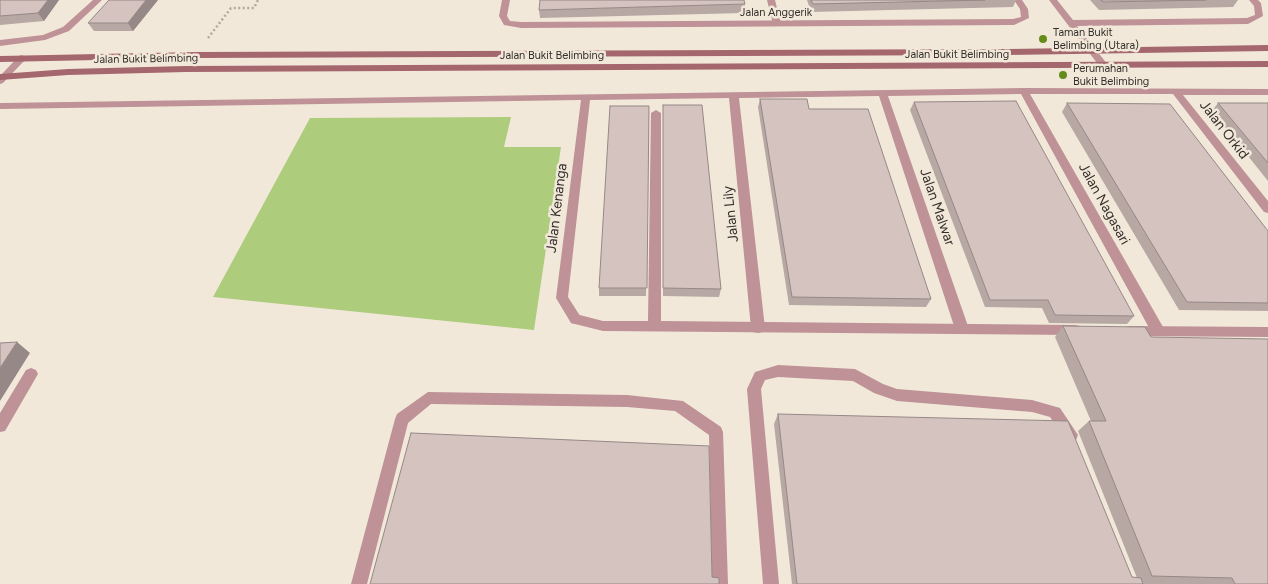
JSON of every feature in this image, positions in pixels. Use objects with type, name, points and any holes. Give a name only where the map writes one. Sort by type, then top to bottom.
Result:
[{"type":"main road","name":"Jalan Bukit Belimbing","points":[[0,59],[196,55],[1268,48]]},
{"type":"main road","name":"Jalan Bukit Belimbing","points":[[1,78],[68,72],[186,69],[1268,64]]},
{"type":"street","points":[[0,43],[44,37],[66,29],[98,0]]},
{"type":"street","name":"Jalan Anggerik","points":[[506,0],[503,16],[507,23],[521,25],[1014,22],[1025,18],[1024,9],[1018,0]]},
{"type":"street","points":[[771,0],[777,24]]},
{"type":"street","points":[[1053,0],[1103,65]]},
{"type":"street","points":[[1071,23],[1248,20],[1259,16],[1258,5],[1253,0]]},
{"type":"street","points":[[1,78],[22,58]]},
{"type":"street","points":[[0,106],[1024,91],[1268,92]]},
{"type":"street","name":"Jalan Nagasari","points":[[1024,91],[1158,331]]},
{"type":"street","name":"Jalan Orkid","points":[[1176,92],[1268,208]]},
{"type":"street","name":"Jalan Malwar","points":[[883,94],[962,329]]},
{"type":"street","name":"Jalan Lily","points":[[734,96],[758,328]]},
{"type":"street","name":"Jalan Kenanga","points":[[586,97],[562,298],[576,319],[603,326],[654,326]]},
{"type":"street","points":[[656,113],[654,326],[1089,330]]},
{"type":"street","points":[[1118,331],[1268,332]]},
{"type":"street","points":[[771,584],[754,389],[760,376],[778,371],[855,375],[879,389],[897,395],[1032,406],[1055,412],[1069,430],[1076,448]]},
{"type":"street","points":[[0,426],[31,374]]},
{"type":"street","points":[[359,584],[402,418],[428,398],[626,401],[678,405],[716,432],[720,584]]},
{"type":"path","points":[[196,55],[230,8],[254,8],[258,0]]},
{"type":"green space","points":[[511,117],[504,147],[561,147],[534,330],[213,297],[310,118]]},
{"type":"building","points":[[0,0],[48,0],[38,13],[0,16]]},
{"type":"building","points":[[109,0],[146,0],[128,23],[88,23]]},
{"type":"building","points":[[540,0],[744,0],[745,4],[539,10]]},
{"type":"building","points":[[811,0],[985,0],[813,4]]},
{"type":"building","points":[[1101,0],[1206,0],[1103,2]]},
{"type":"building","points":[[760,99],[807,99],[809,109],[868,109],[931,299],[792,297]]},
{"type":"building","points":[[1016,101],[1134,316],[1055,315],[1048,300],[990,300],[914,102]]},
{"type":"building","points":[[1067,103],[1170,104],[1268,231],[1268,303],[1187,302]]},
{"type":"building","points":[[1218,103],[1268,103],[1268,163]]},
{"type":"building","points":[[663,105],[702,105],[721,289],[663,288]]},
{"type":"building","points":[[610,106],[649,106],[647,288],[599,288]]},
{"type":"building","points":[[1063,326],[1145,327],[1151,337],[1268,339],[1268,584],[1235,584],[1232,578],[1152,576],[1089,421],[1106,421]]},
{"type":"building","points":[[17,342],[0,368],[0,343]]},
{"type":"building","points":[[778,414],[1068,421],[1132,577],[1141,578],[1143,584],[797,584]]},
{"type":"building","points":[[411,433],[709,446],[712,577],[719,578],[719,584],[370,584]]},
{"type":"place","name":"Taman Bukit Belimbing (Utara)","points":[[1043,39]]},
{"type":"place","name":"Perumahan Bukit Belimbing","points":[[1063,75]]}]
